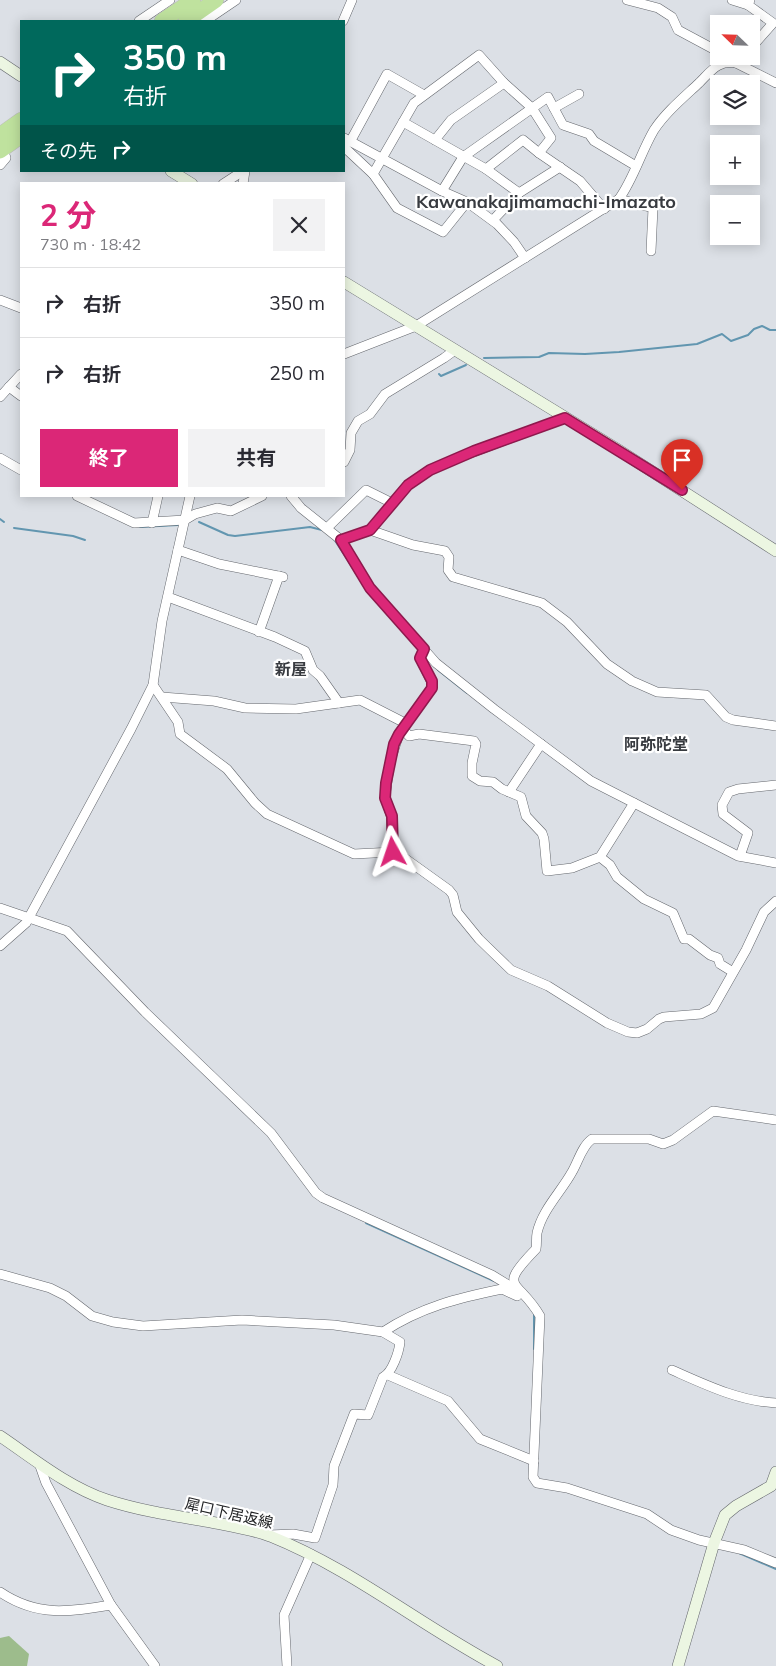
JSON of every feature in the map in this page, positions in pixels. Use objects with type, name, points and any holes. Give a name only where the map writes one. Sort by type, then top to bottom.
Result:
[{"type":"highway","points":[[163,20],[193,0]]},
{"type":"highway","points":[[187,20],[216,0]]},
{"type":"highway","points":[[1,145],[20,121]]},
{"type":"highway","points":[[1,145],[20,136]]},
{"type":"street","points":[[140,20],[170,0]]},
{"type":"street","points":[[206,20],[236,0]]},
{"type":"street","points":[[343,20],[352,0]]},
{"type":"street","points":[[627,0],[658,8],[672,17],[678,30],[710,47]]},
{"type":"street","points":[[732,0],[749,3],[775,22],[760,38]]},
{"type":"street","points":[[373,174],[414,104],[479,55],[504,83],[532,108],[551,138],[539,153]]},
{"type":"street","points":[[0,62],[20,75]]},
{"type":"street","points":[[345,354],[416,326],[619,198],[655,130],[666,114],[714,68],[720,65]]},
{"type":"street","points":[[742,65],[776,83]]},
{"type":"street","points":[[346,142],[388,74],[424,95]]},
{"type":"street","points":[[435,140],[451,120],[504,83]]},
{"type":"street","points":[[554,108],[579,94]]},
{"type":"street","points":[[442,191],[463,156],[548,97],[563,125],[589,134],[594,141],[636,166]]},
{"type":"street","points":[[403,122],[486,169],[519,193]]},
{"type":"street","points":[[486,169],[523,140],[580,181],[604,209]]},
{"type":"street","points":[[346,142],[467,202],[493,220],[514,242],[525,258]]},
{"type":"street","points":[[346,142],[373,174],[397,208],[443,232],[467,202]]},
{"type":"street","points":[[0,165],[6,158],[1,145]]},
{"type":"street","points":[[493,220],[519,193],[560,167]]},
{"type":"street","points":[[173,172],[189,182]]},
{"type":"street","points":[[226,182],[242,172]]},
{"type":"street","points":[[619,198],[653,208],[652,250]]},
{"type":"street","points":[[345,283],[695,498],[776,551]]},
{"type":"street","points":[[0,300],[20,308]]},
{"type":"street","points":[[345,460],[350,450],[351,433],[358,421],[370,414],[385,394],[455,350]]},
{"type":"street","points":[[0,397],[20,375]]},
{"type":"street","points":[[9,387],[20,395]]},
{"type":"street","points":[[341,540],[370,530],[408,485],[430,470],[474,451],[565,418]]},
{"type":"street","points":[[0,458],[20,469]]},
{"type":"street","points":[[327,528],[366,490],[392,503]]},
{"type":"street","points":[[79,497],[134,523],[185,520],[195,514],[217,508],[231,511],[260,497]]},
{"type":"street","points":[[152,523],[158,497]]},
{"type":"street","points":[[0,946],[28,920],[118,754],[153,685],[162,621],[190,497]]},
{"type":"street","points":[[292,497],[301,508],[341,540],[370,588],[424,649],[451,676],[591,781],[740,856],[776,863]]},
{"type":"street","points":[[370,530],[413,545],[445,551],[449,557],[448,570],[453,577],[542,604],[567,622],[608,664],[632,681],[657,692],[706,695],[726,717],[732,720],[776,726]]},
{"type":"street","points":[[178,550],[219,564],[281,576],[259,632]]},
{"type":"street","points":[[168,598],[305,651],[313,670],[320,676],[339,703]]},
{"type":"street","points":[[393,852],[392,816],[385,798],[386,783],[394,744],[432,688],[432,681],[420,658],[424,649]]},
{"type":"street","points":[[153,685],[178,722],[180,734],[227,769],[255,803],[267,814],[354,854],[393,852],[403,857],[449,890],[453,895],[458,912],[480,939],[511,970],[548,986],[607,1023],[628,1032],[637,1033],[647,1029],[664,1017],[701,1014],[713,1008],[764,912],[776,901]]},
{"type":"street","points":[[162,697],[214,701],[245,708],[296,709],[360,700],[403,722],[403,729],[409,736],[418,734],[474,741],[476,744],[472,763],[472,776],[480,781],[493,782],[502,789],[521,797],[526,816],[542,833],[547,871],[572,868],[600,857],[634,803]]},
{"type":"street","points":[[509,792],[541,744]]},
{"type":"street","points":[[740,856],[748,833],[723,814],[722,805],[729,792],[738,789],[776,785]]},
{"type":"street","points":[[600,857],[610,865],[617,877],[644,899],[673,913],[684,939],[689,938],[710,955],[718,958],[720,964],[733,972]]},
{"type":"street","points":[[0,908],[28,920],[66,931],[145,1012],[271,1132],[316,1192],[323,1198],[492,1275],[524,1296]]},
{"type":"street","points":[[776,1120],[714,1111],[673,1140],[663,1144],[649,1139],[596,1138],[589,1141],[572,1174],[557,1192],[542,1221],[536,1235],[536,1249],[514,1274],[513,1280],[516,1287],[540,1316],[531,1460],[533,1477],[537,1483],[567,1488],[647,1514],[671,1530],[744,1550],[776,1563]]},
{"type":"street","points":[[0,1274],[58,1292],[92,1316],[135,1325],[242,1320],[334,1325],[383,1332],[400,1342],[399,1354],[388,1375],[383,1377],[368,1415],[354,1414],[334,1466],[333,1485],[315,1538],[293,1534],[268,1535]]},
{"type":"street","points":[[383,1332],[412,1314],[457,1300],[502,1289],[522,1299],[524,1296]]},
{"type":"street","points":[[672,1370],[729,1394],[761,1402],[776,1403]]},
{"type":"street","points":[[388,1375],[448,1401],[480,1438],[531,1460]]},
{"type":"street","name":"犀口下居返線","points":[[1,1439],[65,1480],[105,1500],[144,1510],[242,1528],[268,1535],[310,1554],[345,1572],[460,1646],[497,1666]]},
{"type":"street","points":[[39,1463],[46,1483],[111,1605],[155,1666]]},
{"type":"street","points":[[678,1666],[714,1543],[725,1515],[736,1506],[774,1488],[776,1472]]},
{"type":"street","points":[[287,1666],[284,1615],[310,1554]]},
{"type":"street","points":[[0,1592],[33,1608],[49,1611],[76,1610],[111,1605]]},
{"type":"green space","points":[[9,1636],[29,1654],[27,1666],[0,1666],[0,1638]]},
{"type":"waterway","points":[[484,358],[539,357],[549,353],[585,354],[619,352],[697,344],[722,334],[731,341],[748,335],[754,329],[762,326],[770,330],[776,330]]},
{"type":"waterway","points":[[439,374],[441,376],[466,365]]},
{"type":"waterway","points":[[0,519],[4,522]]},
{"type":"waterway","points":[[199,522],[228,535],[235,536],[310,527],[322,530]]},
{"type":"waterway","points":[[140,527],[178,525]]},
{"type":"waterway","points":[[14,528],[73,536],[85,540]]},
{"type":"waterway","points":[[334,539],[356,573]]},
{"type":"waterway","points":[[438,670],[467,693]]},
{"type":"waterway","points":[[366,1223],[494,1281]]},
{"type":"waterway","points":[[534,1314],[534,1349]]},
{"type":"waterway","points":[[739,1553],[776,1569]]},
{"type":"district","name":"Kawanakajimamachi-Imazato","points":[[546,201]]},
{"type":"district","name":"新屋","points":[[291,669]]},
{"type":"district","name":"阿弥陀堂","points":[[656,744]]},
{"type":"route","points":[[393,852],[392,816],[385,798],[394,744],[399,734],[425,700],[432,688],[432,681],[420,658],[424,649],[370,588],[341,540],[370,530],[408,485],[430,470],[474,451],[565,418],[682,490]]}]
